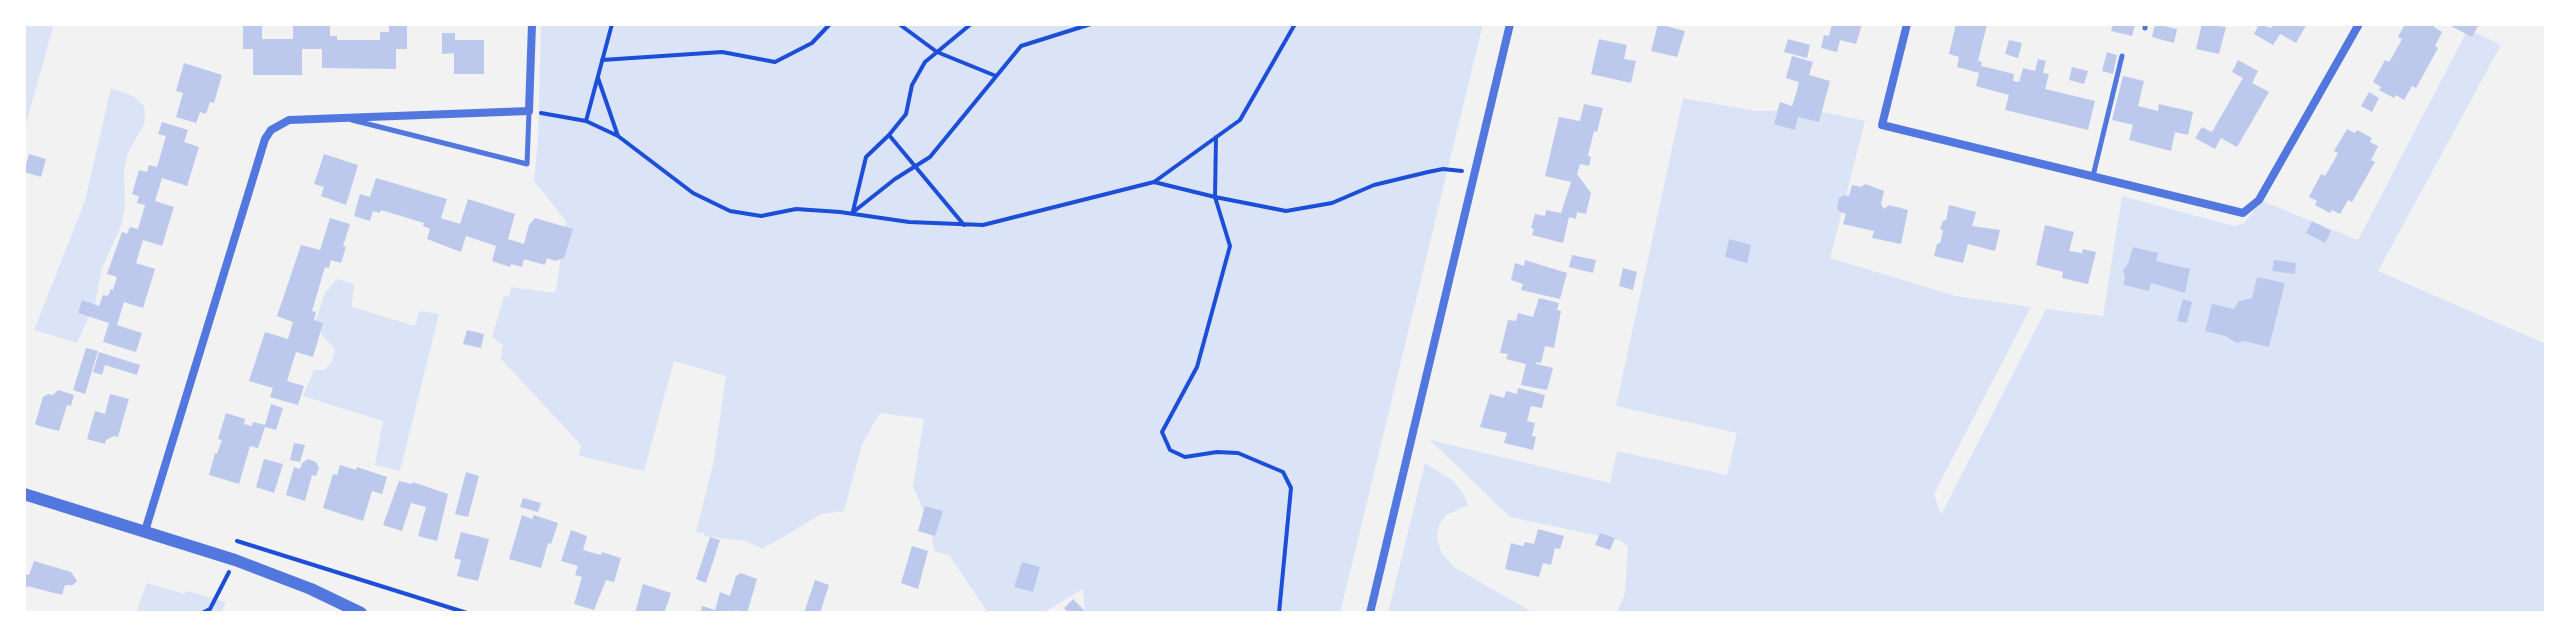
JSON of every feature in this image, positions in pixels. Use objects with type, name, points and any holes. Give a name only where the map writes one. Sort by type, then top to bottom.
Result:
[{"type":"street","points":[[145,531],[265,139],[279,124],[289,120],[529,111],[532,24]]},
{"type":"street","points":[[1370,613],[1510,24]]},
{"type":"street","points":[[1907,24],[1882,125],[2243,213],[2259,200],[2359,24]]},
{"type":"street","points":[[24,494],[235,560],[311,589],[361,613]]},
{"type":"lane","points":[[2093,176],[2122,56]]},
{"type":"lane","points":[[347,119],[527,164],[529,111]]},
{"type":"path","points":[[586,121],[612,24]]},
{"type":"path","points":[[602,60],[722,52],[775,62],[812,43],[830,24]]},
{"type":"path","points":[[899,24],[937,52],[996,76]]},
{"type":"path","points":[[852,213],[866,157],[906,114],[912,85],[925,62],[971,24]]},
{"type":"path","points":[[852,213],[895,179],[930,157],[1021,46],[1091,24]]},
{"type":"path","points":[[529,111],[586,121],[618,136],[693,193],[730,211],[761,216],[796,209],[852,213],[909,222],[983,225],[1154,182],[1240,120],[1295,24]]},
{"type":"path","points":[[598,77],[618,136]]},
{"type":"path","points":[[889,135],[964,225]]},
{"type":"path","points":[[1216,137],[1215,197],[1230,246],[1197,367],[1162,432],[1170,450],[1185,457],[1217,452],[1238,453],[1283,472],[1291,488],[1279,613]]},
{"type":"path","points":[[1154,182],[1286,211],[1332,203],[1374,185],[1435,170],[1475,173]]},
{"type":"path","points":[[224,537],[467,613]]},
{"type":"path","points":[[202,613],[210,609],[235,560]]},
{"type":"shaded area","points":[[24,24],[54,24],[24,131]]},
{"type":"shaded area","points":[[541,24],[1483,24],[1340,613],[1085,613],[1083,589],[1043,613],[988,613],[949,555],[934,551],[931,529],[913,486],[924,419],[880,413],[862,444],[844,511],[821,514],[764,549],[745,541],[704,536],[704,533],[696,532],[713,465],[726,376],[674,361],[644,471],[579,456],[581,445],[501,359],[503,345],[492,337],[504,296],[510,297],[511,287],[554,293],[556,290],[566,221],[534,181]]},
{"type":"shaded area","points":[[2468,29],[2501,45],[2378,271],[2546,344],[2546,613],[1617,613],[1625,593],[1628,546],[1619,540],[1510,517],[1430,440],[1610,483],[1617,451],[1727,475],[1737,433],[1616,406],[1683,98],[1755,111],[1814,110],[1865,121],[1830,258],[1956,296],[2031,307],[1934,494],[1941,515],[2046,309],[2103,316],[2122,196],[2234,226],[2244,223],[2262,201],[2358,240]]},
{"type":"shaded area","points":[[111,88],[133,96],[144,106],[145,117],[127,155],[121,226],[102,268],[95,303],[77,343],[34,330],[85,201]]},
{"type":"shaded area","points":[[337,279],[354,284],[352,307],[415,326],[419,311],[439,314],[400,471],[375,465],[383,421],[303,396],[314,370],[324,370],[332,362],[335,349],[314,326],[325,293]]},
{"type":"shaded area","points":[[1425,463],[1452,480],[1468,505],[1446,515],[1439,525],[1437,538],[1441,552],[1454,567],[1534,613],[1388,613]]},
{"type":"shaded area","points":[[147,583],[226,602],[221,613],[136,613]]},
{"type":"building","points":[[243,24],[262,24],[262,39],[293,39],[293,24],[330,24],[330,36],[337,36],[337,40],[380,40],[380,32],[389,32],[389,24],[407,24],[407,49],[396,49],[396,69],[322,68],[322,49],[302,49],[302,75],[253,75],[253,49],[243,49]]},
{"type":"building","points":[[1658,24],[1685,31],[1677,57],[1651,51]]},
{"type":"building","points":[[1832,24],[1862,24],[1856,44],[1840,40],[1837,52],[1821,48],[1824,35],[1829,36]]},
{"type":"building","points":[[1956,24],[1987,24],[1978,61],[1982,62],[1981,66],[2014,74],[2013,81],[2019,82],[2023,68],[2035,71],[2038,59],[2046,61],[2043,73],[2049,74],[2045,89],[2095,101],[2088,130],[2005,110],[2009,95],[1976,86],[1979,73],[1957,67],[1959,57],[1949,54]]},
{"type":"building","points":[[2113,24],[2135,24],[2132,36],[2111,31]]},
{"type":"building","points":[[2155,24],[2177,29],[2174,43],[2152,37]]},
{"type":"building","points":[[2202,24],[2226,27],[2219,54],[2196,49]]},
{"type":"building","points":[[2259,24],[2271,28],[2273,24],[2307,24],[2296,43],[2280,34],[2273,45],[2254,34]]},
{"type":"building","points":[[2405,24],[2436,24],[2434,27],[2442,32],[2435,46],[2438,48],[2416,88],[2412,86],[2404,100],[2379,90],[2381,87],[2373,82],[2385,60],[2389,62],[2396,50]]},
{"type":"building","points":[[2447,24],[2479,24],[2472,37]]},
{"type":"building","points":[[442,33],[455,33],[455,40],[484,40],[484,74],[454,74],[454,53],[442,54]]},
{"type":"building","points":[[1599,39],[1627,45],[1624,59],[1636,61],[1631,83],[1591,74]]},
{"type":"building","points":[[1788,39],[1810,45],[1807,58],[1784,52]]},
{"type":"building","points":[[2009,40],[2022,43],[2018,58],[2005,54]]},
{"type":"building","points":[[2107,52],[2117,55],[2113,74],[2102,71]]},
{"type":"building","points":[[1792,56],[1813,62],[1809,75],[1830,81],[1819,122],[1798,117],[1795,130],[1774,124],[1780,102],[1792,106],[1796,94],[1799,82],[1786,78]]},
{"type":"building","points":[[2238,60],[2258,71],[2252,83],[2269,92],[2237,147],[2221,138],[2215,149],[2195,138],[2202,127],[2212,132],[2243,78],[2232,72]]},
{"type":"building","points":[[184,63],[222,75],[214,103],[210,102],[206,114],[200,112],[196,123],[176,117],[183,93],[176,91]]},
{"type":"building","points":[[2072,67],[2088,71],[2084,84],[2069,80]]},
{"type":"building","points":[[2123,76],[2144,81],[2138,106],[2158,111],[2159,104],[2193,112],[2188,135],[2175,132],[2171,151],[2129,140],[2133,125],[2112,120]]},
{"type":"building","points":[[2369,92],[2379,98],[2372,112],[2361,106]]},
{"type":"building","points":[[1584,104],[1603,108],[1597,132],[1594,131],[1588,156],[1591,157],[1589,166],[1580,164],[1577,174],[1591,193],[1586,214],[1577,212],[1576,219],[1569,217],[1563,243],[1532,235],[1535,214],[1545,216],[1546,210],[1561,213],[1571,182],[1545,176],[1559,117],[1580,121]]},
{"type":"building","points":[[162,122],[188,130],[184,142],[199,147],[187,186],[162,178],[155,201],[174,207],[162,246],[143,240],[136,263],[155,269],[143,308],[124,302],[117,325],[142,333],[136,352],[103,342],[109,323],[78,313],[82,300],[99,306],[103,295],[108,296],[113,290],[117,277],[107,274],[122,232],[127,234],[130,227],[138,229],[145,205],[137,203],[139,196],[132,194],[139,170],[147,172],[149,165],[157,167],[166,136],[158,134]]},
{"type":"building","points":[[2347,129],[2355,133],[2357,130],[2372,138],[2370,142],[2378,146],[2371,160],[2375,162],[2352,202],[2348,200],[2340,214],[2332,210],[2330,213],[2315,205],[2317,201],[2309,197],[2321,174],[2325,176],[2332,164],[2338,153],[2334,151]]},
{"type":"building","points":[[29,154],[46,159],[41,177],[24,172]]},
{"type":"building","points":[[324,154],[358,165],[346,205],[321,196],[324,187],[314,184]]},
{"type":"building","points":[[376,178],[447,199],[441,218],[460,224],[468,199],[515,214],[508,239],[524,244],[529,225],[535,218],[573,229],[564,258],[555,261],[547,258],[545,265],[524,259],[522,267],[511,264],[510,267],[492,261],[496,246],[466,236],[461,252],[427,239],[430,229],[423,226],[424,223],[381,210],[380,213],[373,211],[370,221],[354,216],[360,194],[370,197]]},
{"type":"building","points":[[1865,184],[1884,191],[1881,204],[1884,209],[1889,205],[1908,210],[1901,244],[1872,238],[1874,231],[1843,224],[1846,214],[1837,208],[1839,198],[1849,196],[1852,185],[1861,187]]},
{"type":"building","points":[[1949,205],[1976,212],[1972,226],[2000,230],[1995,251],[1968,244],[1963,263],[1934,256]]},
{"type":"building","points":[[330,218],[350,224],[341,263],[331,260],[329,268],[325,267],[312,311],[316,312],[314,320],[323,323],[313,357],[296,352],[287,381],[304,386],[298,405],[270,397],[273,388],[249,381],[265,332],[288,339],[293,322],[277,316],[301,245],[320,250]]},
{"type":"building","points":[[2312,221],[2331,231],[2325,243],[2306,233]]},
{"type":"building","points":[[2045,225],[2074,232],[2069,251],[2082,253],[2083,249],[2096,252],[2088,284],[2062,278],[2063,272],[2036,265]]},
{"type":"building","points":[[1729,239],[1751,245],[1747,263],[1725,257]]},
{"type":"building","points":[[2133,247],[2158,253],[2156,261],[2190,269],[2185,293],[2151,283],[2149,291],[2123,285],[2123,270]]},
{"type":"building","points":[[1572,255],[1596,260],[1593,273],[1569,267]]},
{"type":"building","points":[[1525,260],[1567,273],[1560,299],[1521,290],[1523,284],[1511,280],[1515,263],[1524,266]]},
{"type":"building","points":[[2274,260],[2296,263],[2295,274],[2272,271]]},
{"type":"building","points":[[1623,268],[1637,272],[1633,290],[1619,286]]},
{"type":"building","points":[[2257,277],[2285,283],[2269,347],[2244,341],[2237,343],[2205,331],[2212,304],[2234,309],[2239,301],[2252,298]]},
{"type":"building","points":[[1539,298],[1559,303],[1557,310],[1561,311],[1554,348],[1545,346],[1541,363],[1536,364],[1553,368],[1547,390],[1521,385],[1526,364],[1506,359],[1508,354],[1500,353],[1508,320],[1516,321],[1518,313],[1533,317]]},
{"type":"building","points":[[2183,299],[2192,302],[2187,323],[2177,321]]},
{"type":"building","points":[[467,330],[484,334],[481,348],[463,344]]},
{"type":"building","points":[[86,348],[98,351],[85,394],[73,390]]},
{"type":"building","points":[[99,352],[140,365],[137,375],[105,365],[102,375],[93,372]]},
{"type":"building","points":[[1518,388],[1545,395],[1542,408],[1531,406],[1527,421],[1535,423],[1533,450],[1504,443],[1507,433],[1480,427],[1490,394],[1504,398],[1506,391],[1517,394]]},
{"type":"building","points":[[58,390],[74,395],[71,406],[67,405],[59,431],[35,424],[43,397],[53,395]]},
{"type":"building","points":[[110,394],[129,399],[118,437],[106,440],[105,444],[87,439],[95,411],[105,414]]},
{"type":"building","points":[[271,404],[283,408],[276,430],[265,427],[258,448],[250,446],[239,484],[209,475],[222,440],[218,439],[226,413],[245,419],[244,424],[252,426],[253,422],[265,425]]},
{"type":"building","points":[[294,443],[305,445],[300,462],[290,460]]},
{"type":"building","points":[[264,459],[283,464],[274,493],[256,487]]},
{"type":"building","points":[[308,459],[316,462],[319,468],[316,476],[312,475],[305,501],[286,495],[294,467],[300,469]]},
{"type":"building","points":[[340,465],[387,477],[382,494],[372,491],[363,521],[323,508],[333,474],[337,475]]},
{"type":"building","points":[[466,472],[479,476],[468,517],[455,514]]},
{"type":"building","points":[[399,481],[413,482],[448,494],[437,541],[418,536],[426,507],[411,503],[402,531],[383,525]]},
{"type":"building","points":[[523,498],[541,503],[538,512],[520,507]]},
{"type":"building","points":[[925,506],[943,511],[935,536],[918,531]]},
{"type":"building","points":[[522,515],[532,519],[534,515],[558,523],[541,568],[509,559]]},
{"type":"building","points":[[1538,529],[1564,536],[1560,549],[1555,548],[1551,565],[1543,563],[1539,577],[1505,569],[1511,543],[1523,546],[1525,542],[1534,544]]},
{"type":"building","points":[[571,530],[587,536],[583,550],[621,558],[614,582],[606,580],[594,610],[574,604],[582,577],[575,575],[578,566],[561,561]]},
{"type":"building","points":[[461,532],[489,539],[478,581],[457,576],[461,560],[454,558]]},
{"type":"building","points":[[1600,533],[1615,538],[1610,550],[1595,545]]},
{"type":"building","points":[[710,537],[720,540],[706,583],[696,579]]},
{"type":"building","points":[[912,546],[928,551],[918,589],[901,583]]},
{"type":"building","points":[[34,561],[71,572],[77,581],[73,585],[65,585],[62,595],[27,586],[24,592],[24,574],[29,575]]},
{"type":"building","points":[[1022,562],[1040,567],[1033,592],[1014,587]]},
{"type":"building","points":[[741,573],[757,579],[747,613],[735,610],[734,613],[700,613],[702,606],[715,610],[720,592],[730,596],[736,576]]},
{"type":"building","points":[[815,580],[829,585],[820,613],[804,613]]},
{"type":"building","points":[[643,584],[671,593],[664,613],[635,613]]},
{"type":"building","points":[[1073,599],[1087,613],[1068,613],[1064,608]]}]
